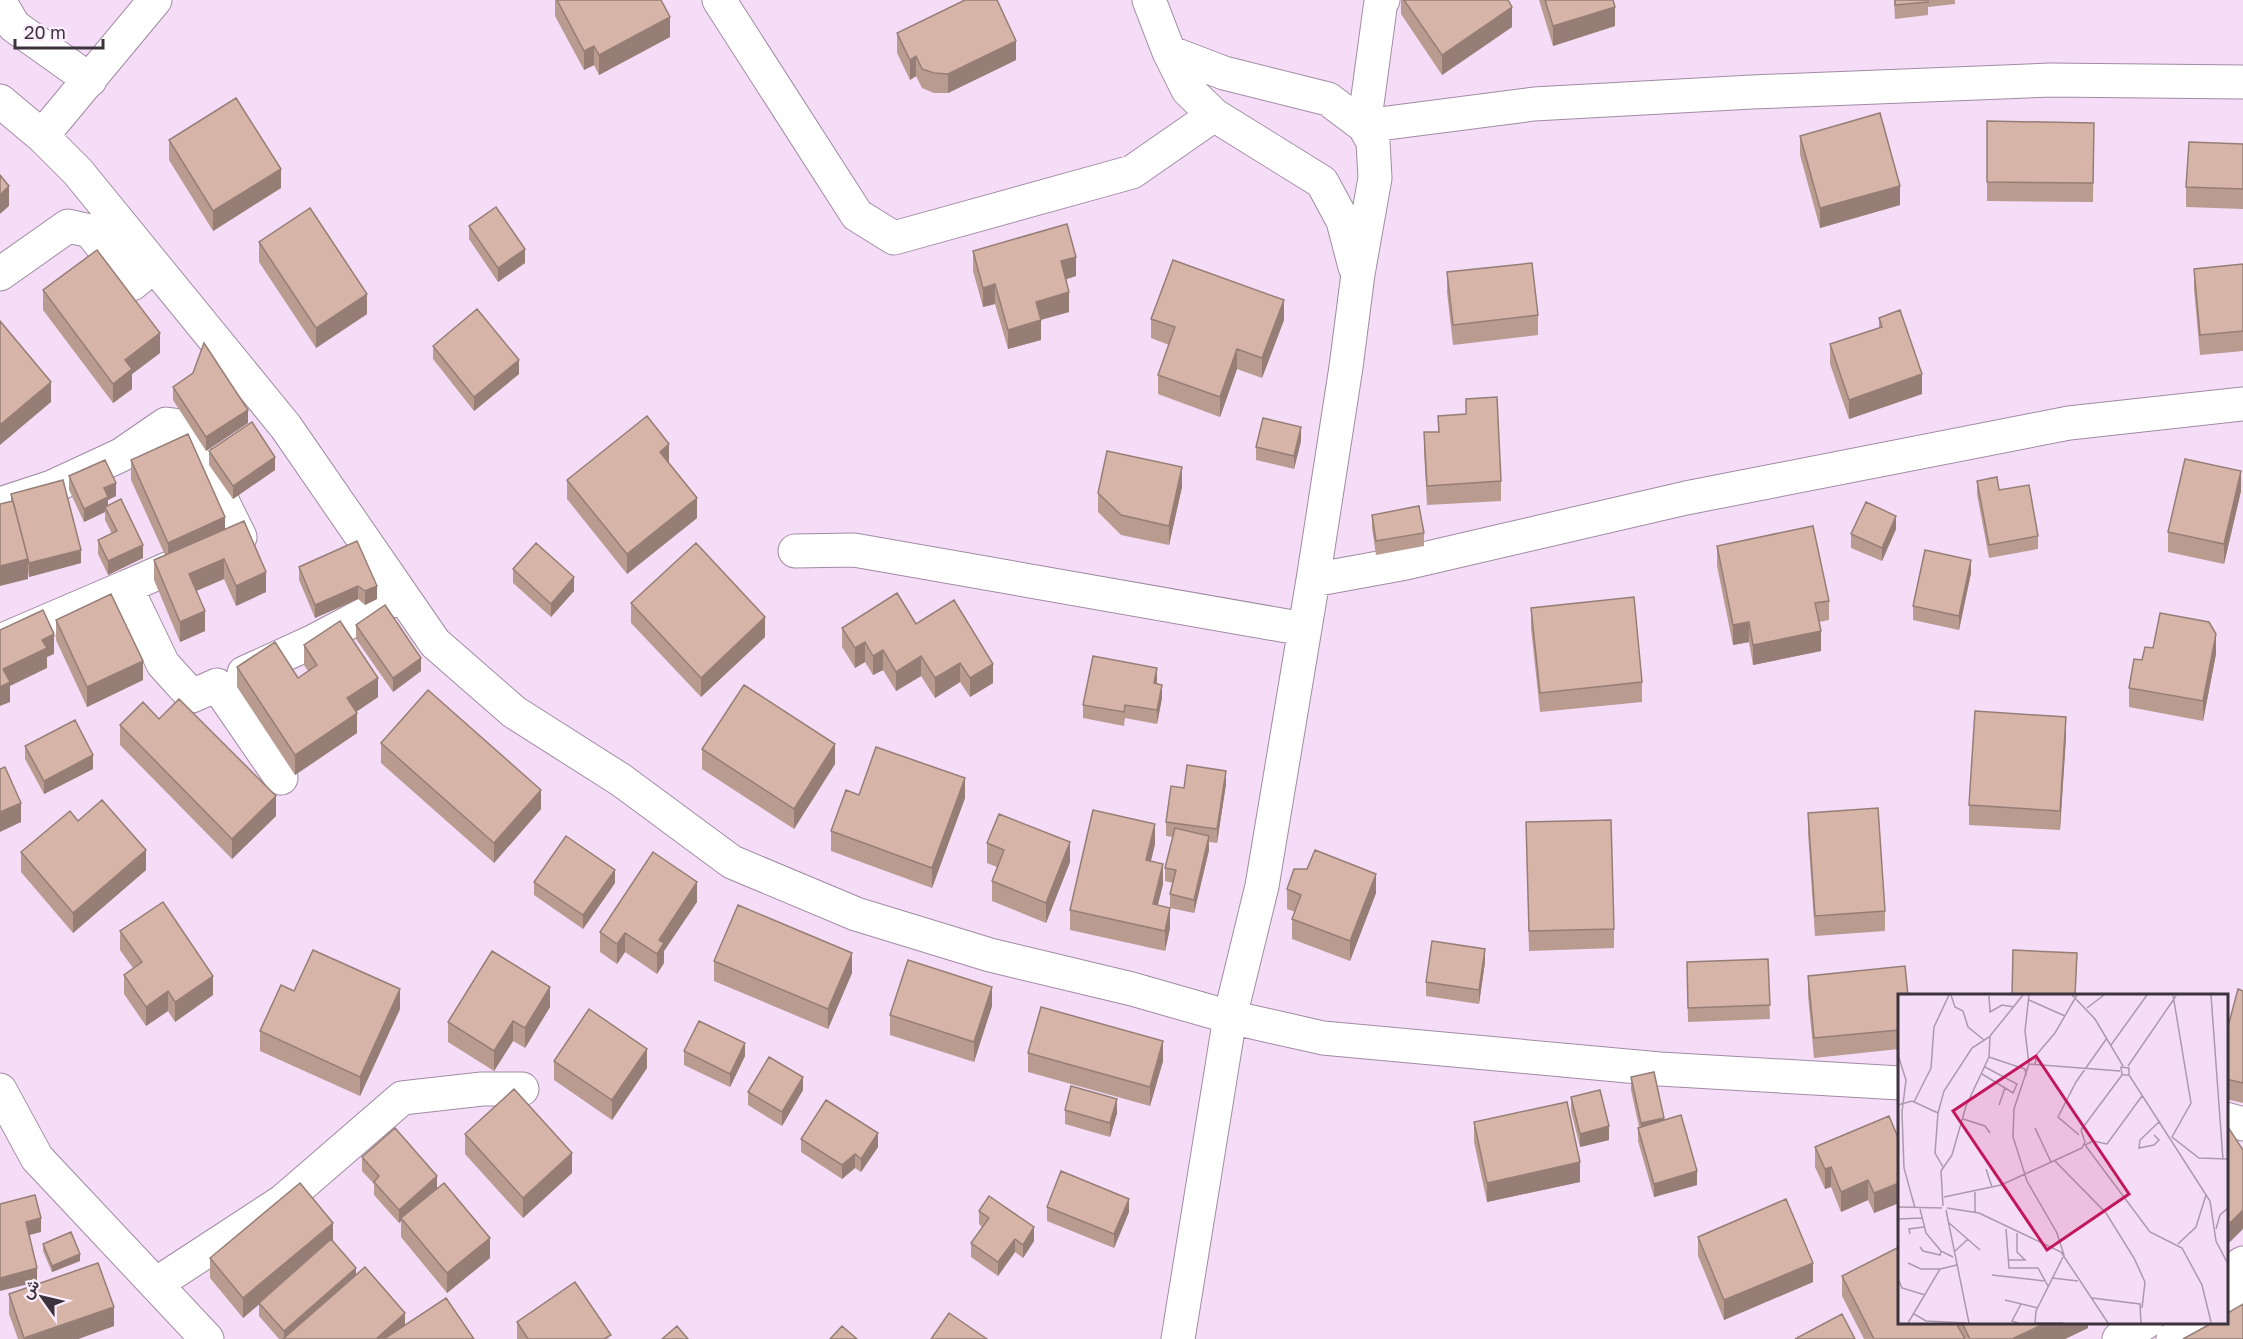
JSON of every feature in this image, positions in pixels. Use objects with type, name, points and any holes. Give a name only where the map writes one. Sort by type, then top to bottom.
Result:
[{"type":"street","points":[[42,136],[155,0]]},
{"type":"street","points":[[719,0],[857,215],[894,238],[1132,172],[1214,115]]},
{"type":"street","points":[[1149,0],[1169,52],[1188,90],[1214,115],[1322,182],[1343,221],[1358,274]]},
{"type":"street","points":[[1364,126],[1381,1],[1383,0]]},
{"type":"street","points":[[0,2],[14,26],[90,80]]},
{"type":"street","points":[[1169,52],[1224,73],[1328,99],[1364,126],[1373,142],[1375,178],[1358,274],[1313,580],[1262,886],[1230,1017],[1178,1339]]},
{"type":"street","points":[[1364,126],[1534,104],[1752,92],[2050,80],[2243,82]]},
{"type":"street","points":[[0,101],[42,136],[78,172],[286,427],[435,643],[514,712],[621,780],[732,862],[856,914],[990,955],[1132,989],[1230,1017],[1323,1038],[1660,1070],[1898,1083]]},
{"type":"street","points":[[0,274],[68,226],[90,231],[132,284],[154,266]]},
{"type":"street","points":[[1313,580],[1406,563],[1697,496],[2069,423],[2243,404]]},
{"type":"street","points":[[0,504],[62,482],[121,455],[166,424],[174,425],[212,480],[240,537],[0,641]]},
{"type":"street","points":[[795,551],[854,550],[1304,629]]},
{"type":"street","points":[[126,587],[163,664],[192,696],[312,642],[401,595]]},
{"type":"street","points":[[217,685],[281,778]]},
{"type":"street","points":[[156,1284],[283,1201],[402,1098],[482,1089],[522,1089]]},
{"type":"street","points":[[0,1090],[37,1158],[207,1339]]},
{"type":"street","points":[[2228,1120],[2243,1124]]},
{"type":"street","points":[[2228,1273],[2243,1263]]},
{"type":"street","points":[[2228,1306],[2243,1297]]},
{"type":"street","points":[[2119,1339],[2144,1324]]},
{"type":"street","points":[[2173,1339],[2198,1324]]},
{"type":"building","points":[[557,0],[661,0],[670,17],[599,55],[594,46],[584,51]]},
{"type":"building","points":[[965,0],[997,0],[1016,41],[948,74],[922,69],[916,56],[910,60],[897,33]]},
{"type":"building","points":[[1404,0],[1508,0],[1512,7],[1442,55]]},
{"type":"building","points":[[1545,0],[1613,0],[1615,7],[1553,26]]},
{"type":"building","points":[[1895,0],[1928,0],[1928,2],[1895,5]]},
{"type":"building","points":[[236,98],[281,169],[213,211],[169,140]]},
{"type":"building","points":[[1880,113],[1900,186],[1820,208],[1800,136]]},
{"type":"building","points":[[1987,121],[2094,123],[2093,183],[1987,182]]},
{"type":"building","points":[[2189,142],[2243,144],[2243,189],[2186,187]]},
{"type":"building","points":[[0,175],[9,186],[0,195]]},
{"type":"building","points":[[496,207],[525,249],[498,268],[469,226]]},
{"type":"building","points":[[310,208],[367,294],[316,328],[259,242]]},
{"type":"building","points":[[1067,224],[1076,257],[1061,261],[1069,292],[1036,302],[1041,320],[1008,330],[995,284],[983,288],[973,251]]},
{"type":"building","points":[[97,250],[160,333],[125,360],[132,369],[113,384],[43,290]]},
{"type":"building","points":[[1173,260],[1284,300],[1262,358],[1237,349],[1220,397],[1158,375],[1175,327],[1151,319]]},
{"type":"building","points":[[1532,263],[1538,315],[1453,325],[1447,272]]},
{"type":"building","points":[[2243,264],[2243,331],[2200,335],[2194,269]]},
{"type":"building","points":[[477,309],[519,360],[474,397],[433,346]]},
{"type":"building","points":[[1900,310],[1922,374],[1849,400],[1830,344],[1882,327],[1879,318]]},
{"type":"building","points":[[0,321],[51,382],[0,425]]},
{"type":"building","points":[[204,343],[248,410],[206,437],[173,387],[193,373]]},
{"type":"building","points":[[1497,397],[1501,481],[1427,486],[1424,432],[1439,432],[1438,416],[1466,414],[1466,399]]},
{"type":"building","points":[[647,416],[669,444],[660,452],[697,498],[627,554],[567,480]]},
{"type":"building","points":[[1263,418],[1301,427],[1294,456],[1256,447]]},
{"type":"building","points":[[252,422],[275,457],[233,486],[209,451]]},
{"type":"building","points":[[188,434],[225,517],[168,543],[131,460]]},
{"type":"building","points":[[1107,451],[1182,467],[1169,526],[1121,515],[1098,493]]},
{"type":"building","points":[[2185,459],[2241,471],[2224,544],[2168,532]]},
{"type":"building","points":[[105,460],[116,483],[104,488],[108,497],[84,509],[69,476]]},
{"type":"building","points":[[1997,477],[1999,490],[2029,485],[2038,536],[1989,545],[1977,481]]},
{"type":"building","points":[[63,480],[81,550],[29,563],[11,494]]},
{"type":"building","points":[[121,499],[143,545],[108,561],[98,540],[117,531],[105,507]]},
{"type":"building","points":[[13,501],[28,559],[0,566],[0,504]]},
{"type":"building","points":[[1866,502],[1896,516],[1882,548],[1851,534]]},
{"type":"building","points":[[1419,506],[1424,533],[1376,541],[1372,515]]},
{"type":"building","points":[[244,521],[266,572],[236,586],[224,559],[189,574],[205,611],[180,622],[154,560]]},
{"type":"building","points":[[1813,526],[1829,601],[1815,603],[1821,631],[1753,645],[1749,622],[1733,625],[1717,546]]},
{"type":"building","points":[[357,541],[377,586],[365,591],[358,586],[315,605],[299,567]]},
{"type":"building","points":[[536,543],[574,577],[551,604],[513,569]]},
{"type":"building","points":[[696,543],[765,617],[701,678],[631,603]]},
{"type":"building","points":[[1925,550],[1971,560],[1959,616],[1913,606]]},
{"type":"building","points":[[897,593],[916,624],[954,600],[993,664],[970,678],[960,663],[935,678],[921,656],[896,672],[883,650],[873,656],[865,642],[855,648],[842,628]]},
{"type":"building","points":[[111,594],[143,661],[87,687],[56,620]]},
{"type":"building","points":[[1634,597],[1642,682],[1540,693],[1531,608]]},
{"type":"building","points":[[385,605],[421,658],[393,678],[356,625]]},
{"type":"building","points":[[43,610],[54,634],[42,640],[47,648],[3,669],[10,682],[0,687],[0,630]]},
{"type":"building","points":[[2160,613],[2209,622],[2216,634],[2203,701],[2129,688],[2134,659],[2142,660],[2145,647],[2153,648]]},
{"type":"building","points":[[340,621],[378,678],[347,698],[357,713],[295,755],[237,667],[275,642],[298,678],[317,665],[304,645]]},
{"type":"building","points":[[1093,656],[1157,668],[1154,683],[1162,685],[1157,710],[1125,705],[1124,712],[1083,705]]},
{"type":"building","points":[[744,685],[835,744],[794,809],[702,749]]},
{"type":"building","points":[[428,690],[541,790],[494,843],[381,743]]},
{"type":"building","points":[[179,699],[276,796],[232,839],[120,725],[143,702],[159,719]]},
{"type":"building","points":[[1975,711],[2066,717],[2060,811],[1969,805]]},
{"type":"building","points":[[75,720],[93,755],[44,781],[25,746]]},
{"type":"building","points":[[876,747],[965,778],[932,868],[831,831],[846,790],[859,795]]},
{"type":"building","points":[[1187,765],[1226,771],[1217,829],[1166,822],[1171,786],[1184,788]]},
{"type":"building","points":[[5,767],[21,803],[0,812],[0,769]]},
{"type":"building","points":[[102,800],[146,850],[73,913],[21,852],[70,811],[78,821]]},
{"type":"building","points":[[1878,808],[1885,911],[1815,916],[1808,813]]},
{"type":"building","points":[[1093,810],[1155,824],[1146,860],[1163,864],[1153,904],[1170,908],[1165,931],[1070,910]]},
{"type":"building","points":[[999,814],[1070,842],[1046,903],[992,881],[1004,850],[987,843]]},
{"type":"building","points":[[1611,820],[1614,929],[1529,931],[1526,822]]},
{"type":"building","points":[[1175,828],[1209,836],[1194,900],[1170,894],[1176,870],[1165,868]]},
{"type":"building","points":[[566,836],[615,870],[583,915],[534,882]]},
{"type":"building","points":[[1315,850],[1376,874],[1350,941],[1292,919],[1301,895],[1287,889],[1294,869],[1307,869]]},
{"type":"building","points":[[653,852],[697,882],[659,940],[664,943],[657,954],[625,933],[617,944],[600,932]]},
{"type":"building","points":[[163,902],[213,976],[175,1002],[168,991],[146,1007],[124,975],[142,962],[120,931]]},
{"type":"building","points":[[738,905],[852,953],[828,1009],[714,961]]},
{"type":"building","points":[[1432,941],[1485,949],[1479,990],[1426,982]]},
{"type":"building","points":[[313,950],[400,989],[360,1077],[260,1031],[281,985],[294,991]]},
{"type":"building","points":[[2013,950],[2077,953],[2075,994],[2012,994]]},
{"type":"building","points":[[492,951],[550,987],[525,1028],[513,1021],[494,1051],[448,1022]]},
{"type":"building","points":[[1768,959],[1770,1005],[1688,1008],[1687,962]]},
{"type":"building","points":[[908,960],[992,987],[974,1042],[890,1015]]},
{"type":"building","points":[[1905,966],[1908,994],[1898,994],[1898,1030],[1814,1038],[1808,976]]},
{"type":"building","points":[[2238,989],[2243,991],[2243,1083],[2228,1079],[2228,1026]]},
{"type":"building","points":[[1041,1007],[1163,1041],[1150,1087],[1028,1053]]},
{"type":"building","points":[[589,1009],[647,1049],[612,1100],[554,1061]]},
{"type":"building","points":[[699,1021],[745,1043],[730,1074],[684,1051]]},
{"type":"building","points":[[769,1057],[803,1077],[782,1112],[748,1092]]},
{"type":"building","points":[[1654,1072],[1664,1118],[1641,1123],[1631,1077]]},
{"type":"building","points":[[1071,1086],[1117,1099],[1110,1123],[1065,1110]]},
{"type":"building","points":[[514,1089],[572,1153],[523,1198],[465,1134]]},
{"type":"building","points":[[1600,1090],[1609,1126],[1580,1134],[1571,1097]]},
{"type":"building","points":[[826,1100],[878,1133],[861,1159],[855,1154],[842,1165],[801,1139]]},
{"type":"building","points":[[1567,1102],[1580,1162],[1487,1183],[1474,1122]]},
{"type":"building","points":[[1681,1115],[1697,1171],[1654,1184],[1638,1128]]},
{"type":"building","points":[[1889,1116],[1898,1138],[1898,1183],[1874,1193],[1868,1180],[1841,1192],[1831,1167],[1825,1169],[1815,1147]]},
{"type":"building","points":[[2228,1127],[2243,1150],[2243,1210],[2228,1223]]},
{"type":"building","points":[[395,1128],[437,1176],[399,1210],[374,1182],[379,1176],[362,1157]]},
{"type":"building","points":[[1061,1171],[1129,1199],[1114,1234],[1047,1207]]},
{"type":"building","points":[[300,1183],[333,1223],[243,1298],[210,1258]]},
{"type":"building","points":[[444,1183],[490,1238],[447,1273],[401,1218]]},
{"type":"building","points":[[35,1195],[41,1218],[26,1222],[37,1268],[0,1278],[0,1204]]},
{"type":"building","points":[[989,1196],[1034,1227],[1023,1245],[1015,1239],[998,1262],[971,1243],[989,1218],[979,1211]]},
{"type":"building","points":[[1786,1199],[1813,1263],[1724,1300],[1698,1237]]},
{"type":"building","points":[[71,1232],[80,1254],[52,1266],[43,1244]]},
{"type":"building","points":[[331,1239],[356,1268],[284,1331],[259,1303]]},
{"type":"building","points":[[1898,1248],[1898,1324],[1957,1324],[1965,1339],[1874,1339],[1842,1276]]},
{"type":"building","points":[[98,1263],[114,1307],[24,1338],[9,1294]]},
{"type":"building","points":[[365,1267],[405,1313],[376,1339],[283,1339]]},
{"type":"building","points":[[575,1282],[611,1335],[604,1339],[528,1339],[517,1322]]},
{"type":"building","points":[[446,1298],[474,1339],[384,1339]]},
{"type":"building","points":[[2243,1304],[2243,1339],[2183,1339],[2210,1324],[2228,1324],[2228,1313]]},
{"type":"building","points":[[949,1313],[987,1339],[931,1339]]},
{"type":"building","points":[[1842,1314],[1855,1339],[1795,1339]]},
{"type":"building","points":[[1962,1324],[2044,1324],[2012,1339],[1970,1339]]},
{"type":"building","points":[[677,1326],[688,1339],[662,1339]]},
{"type":"building","points":[[842,1326],[857,1339],[830,1339]]}]
